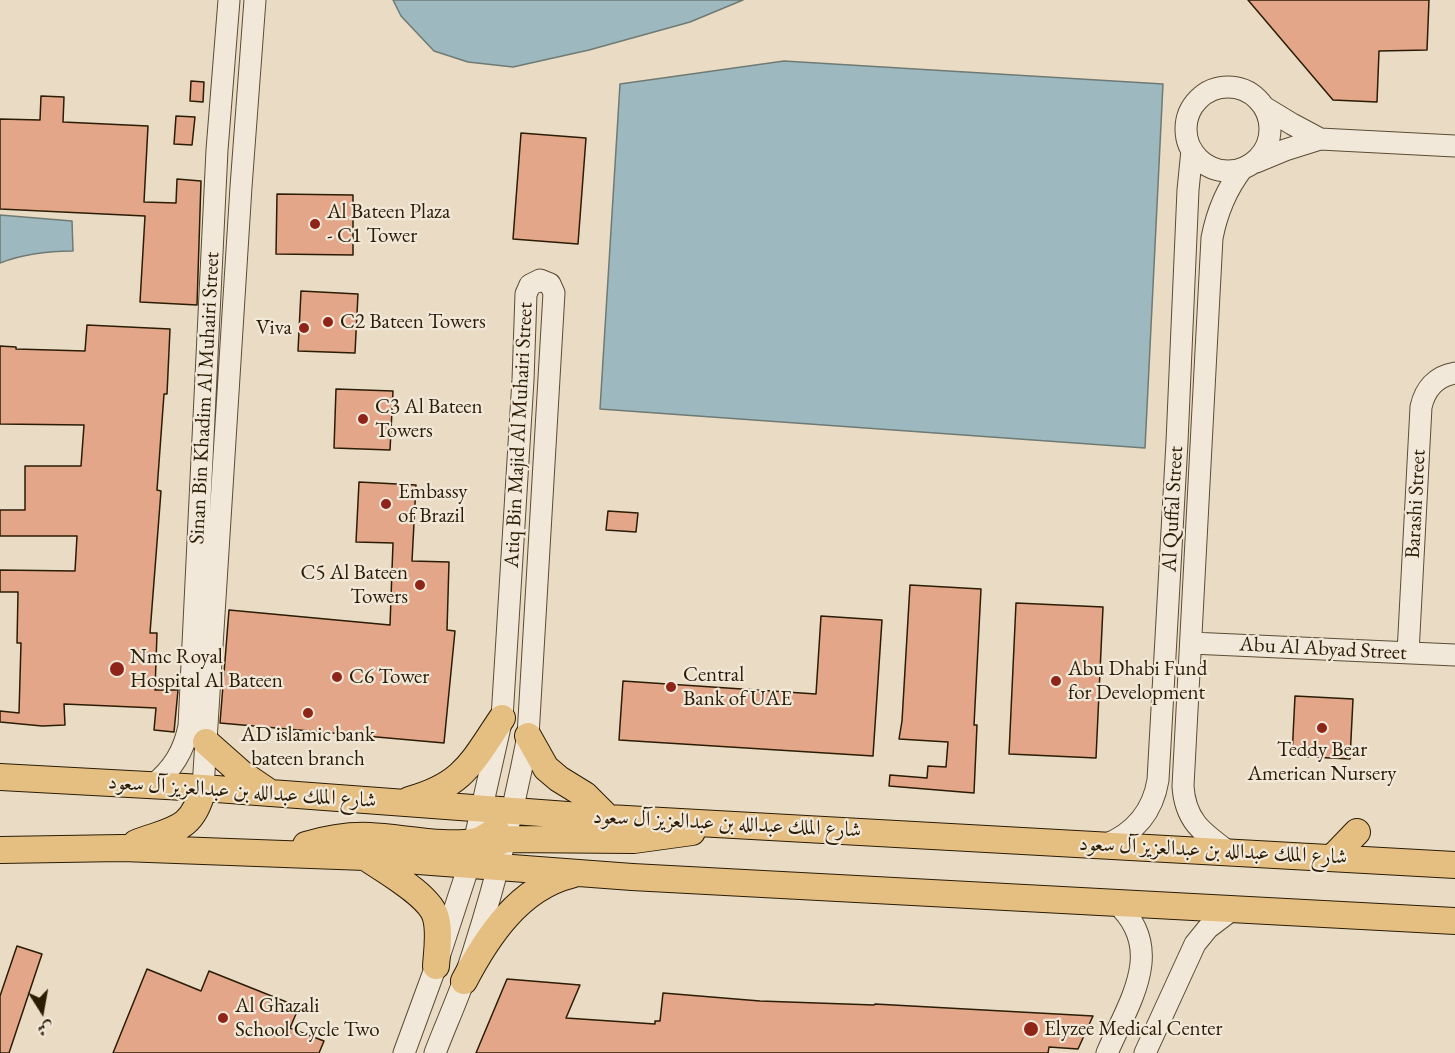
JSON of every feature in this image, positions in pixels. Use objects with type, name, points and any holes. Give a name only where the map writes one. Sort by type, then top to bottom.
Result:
[{"type":"main road","points":[[399,802],[431,793],[460,776],[502,718]]},
{"type":"main road","points":[[528,736],[546,768],[585,795],[608,818]]},
{"type":"main road","points":[[206,742],[269,793]]},
{"type":"main road","name":"شارع الملك عبدالله بن عبدالعزيز آل سعود","points":[[0,777],[202,788],[608,818],[1455,865]]},
{"type":"main road","points":[[122,848],[185,824],[196,812],[202,788]]},
{"type":"main road","points":[[472,853],[512,811]]},
{"type":"main road","points":[[0,850],[122,848],[365,857],[472,853],[505,839],[634,840],[677,835],[718,824]]},
{"type":"main road","points":[[1332,858],[1357,832]]},
{"type":"main road","points":[[283,853],[316,842],[350,836],[368,836],[449,842],[498,867],[1455,921]]},
{"type":"main road","points":[[365,857],[412,890],[433,910],[438,931],[436,966]]},
{"type":"main road","points":[[464,981],[487,940],[525,899],[547,883],[583,873]]},
{"type":"street","name":"Sinan Bin Khadim Al Muhairi Street","points":[[153,785],[176,762],[186,740],[189,726],[217,150],[229,0]]},
{"type":"street","points":[[242,0],[230,132],[235,148],[244,156]]},
{"type":"street","name":"Sinan Bin Khadim Al Muhairi Street","points":[[202,788],[255,0]]},
{"type":"street","points":[[1320,139],[1264,107],[1249,93],[1239,88],[1229,87],[1208,92],[1193,107],[1188,117],[1188,140],[1192,150],[1199,159],[1219,170],[1230,171],[1247,166],[1285,150],[1320,139],[1455,146]]},
{"type":"street","points":[[1247,166],[1260,157],[1269,138],[1270,128],[1264,107]]},
{"type":"street","name":"Al Quffal Street","points":[[1106,845],[1125,836],[1141,821],[1156,791],[1192,150]]},
{"type":"street","name":"Al Quffal Street","points":[[1229,852],[1204,834],[1194,822],[1185,801],[1184,778],[1212,238],[1225,194],[1247,166]]},
{"type":"street","name":"Atiq Bin Majid Al Muhairi Street","points":[[404,1053],[436,966],[472,853],[502,718],[523,380],[526,294],[530,285],[540,280],[550,284],[554,293],[528,736],[498,867],[464,981],[435,1053]]},
{"type":"street","name":"Barashi Street","points":[[1408,653],[1421,407],[1431,385],[1444,375],[1455,373]]},
{"type":"street","name":"Abu Al Abyad Street","points":[[1191,643],[1455,656]]},
{"type":"street","points":[[1158,772],[1170,780],[1184,778]]},
{"type":"street","points":[[1107,1053],[1135,991],[1142,964],[1142,948],[1138,929],[1132,919],[1116,903]]},
{"type":"street","points":[[1145,1053],[1195,944],[1216,921],[1233,909]]},
{"type":"water","points":[[393,0],[743,0],[690,22],[589,50],[513,67],[468,62],[434,51],[401,16]]},
{"type":"water","points":[[784,61],[1163,84],[1145,448],[600,409],[620,84]]},
{"type":"water","points":[[0,215],[72,221],[73,251],[36,254],[0,263]]},
{"type":"building","points":[[1248,0],[1429,0],[1427,50],[1379,51],[1377,102],[1333,100]]},
{"type":"building","points":[[191,81],[204,82],[203,102],[190,101]]},
{"type":"building","points":[[41,96],[64,97],[63,122],[148,126],[144,202],[176,203],[177,179],[201,181],[197,305],[140,302],[145,216],[0,209],[0,119],[40,120]]},
{"type":"building","points":[[176,116],[195,117],[192,145],[174,144]]},
{"type":"building","points":[[521,133],[586,138],[578,244],[513,239]]},
{"type":"building","name":"Al Bateen Plaza - C1 Tower","points":[[277,194],[353,195],[353,255],[276,254]]},
{"type":"building","name":"C2 Bateen Towers","points":[[301,291],[358,294],[355,353],[298,351]]},
{"type":"building","points":[[87,325],[170,329],[167,394],[164,394],[157,490],[161,491],[150,633],[157,633],[155,690],[178,690],[174,732],[154,730],[156,708],[64,704],[65,725],[42,726],[0,722],[0,711],[19,713],[21,643],[17,643],[18,592],[0,592],[0,570],[75,571],[77,536],[0,536],[0,510],[25,510],[25,466],[81,466],[84,425],[0,424],[0,346],[16,347],[16,349],[85,351]]},
{"type":"building","name":"C3 Al Bateen Towers","points":[[336,389],[393,391],[390,450],[334,448]]},
{"type":"building","name":"C6 Tower","points":[[359,482],[416,485],[412,561],[449,562],[447,630],[455,631],[444,743],[220,723],[229,610],[390,625],[393,543],[356,542]]},
{"type":"building","points":[[608,511],[638,513],[636,532],[606,530]]},
{"type":"building","points":[[910,585],[981,589],[974,725],[977,725],[974,793],[889,786],[890,775],[927,778],[928,766],[946,767],[948,742],[899,739]]},
{"type":"building","name":"Abu Dhabi Fund for Development","points":[[1016,603],[1103,607],[1096,758],[1009,754]]},
{"type":"building","name":"Central Bank of UAE","points":[[821,616],[882,620],[873,756],[619,740],[623,681],[816,694]]},
{"type":"building","name":"Teddy Bear American Nursery","points":[[1295,696],[1353,699],[1350,759],[1292,756]]},
{"type":"building","points":[[17,946],[42,954],[9,1053],[0,1053],[0,996]]},
{"type":"building","points":[[147,969],[201,991],[209,971],[299,1007],[290,1028],[324,1041],[319,1053],[113,1053]]},
{"type":"building","points":[[507,979],[580,985],[566,1018],[655,1024],[655,1021],[660,1021],[663,993],[760,1001],[875,1004],[1093,1016],[1078,1049],[1049,1047],[1048,1053],[476,1053]]},
{"type":"place","name":"Al Bateen Plaza - C1 Tower","points":[[315,224]]},
{"type":"place","name":"C2 Bateen Towers","points":[[328,322]]},
{"type":"place","name":"Viva","points":[[304,328]]},
{"type":"place","name":"C3 Al Bateen Towers","points":[[363,419]]},
{"type":"place","name":"Embassy of Brazil","points":[[386,504]]},
{"type":"place","name":"C5 Al Bateen Towers","points":[[420,585]]},
{"type":"place","name":"Nmc Royal Hospital Al Bateen","points":[[117,669]]},
{"type":"place","name":"C6 Tower","points":[[337,677]]},
{"type":"place","name":"Abu Dhabi Fund for Development","points":[[1056,681]]},
{"type":"place","name":"Central Bank of UAE","points":[[671,687]]},
{"type":"place","name":"AD islamic bank bateen branch","points":[[308,713]]},
{"type":"place","name":"Teddy Bear American Nursery","points":[[1322,728]]},
{"type":"place","name":"Al Ghazali School Cycle Two","points":[[223,1018]]},
{"type":"place","name":"Elyzee Medical Center","points":[[1031,1029]]}]
